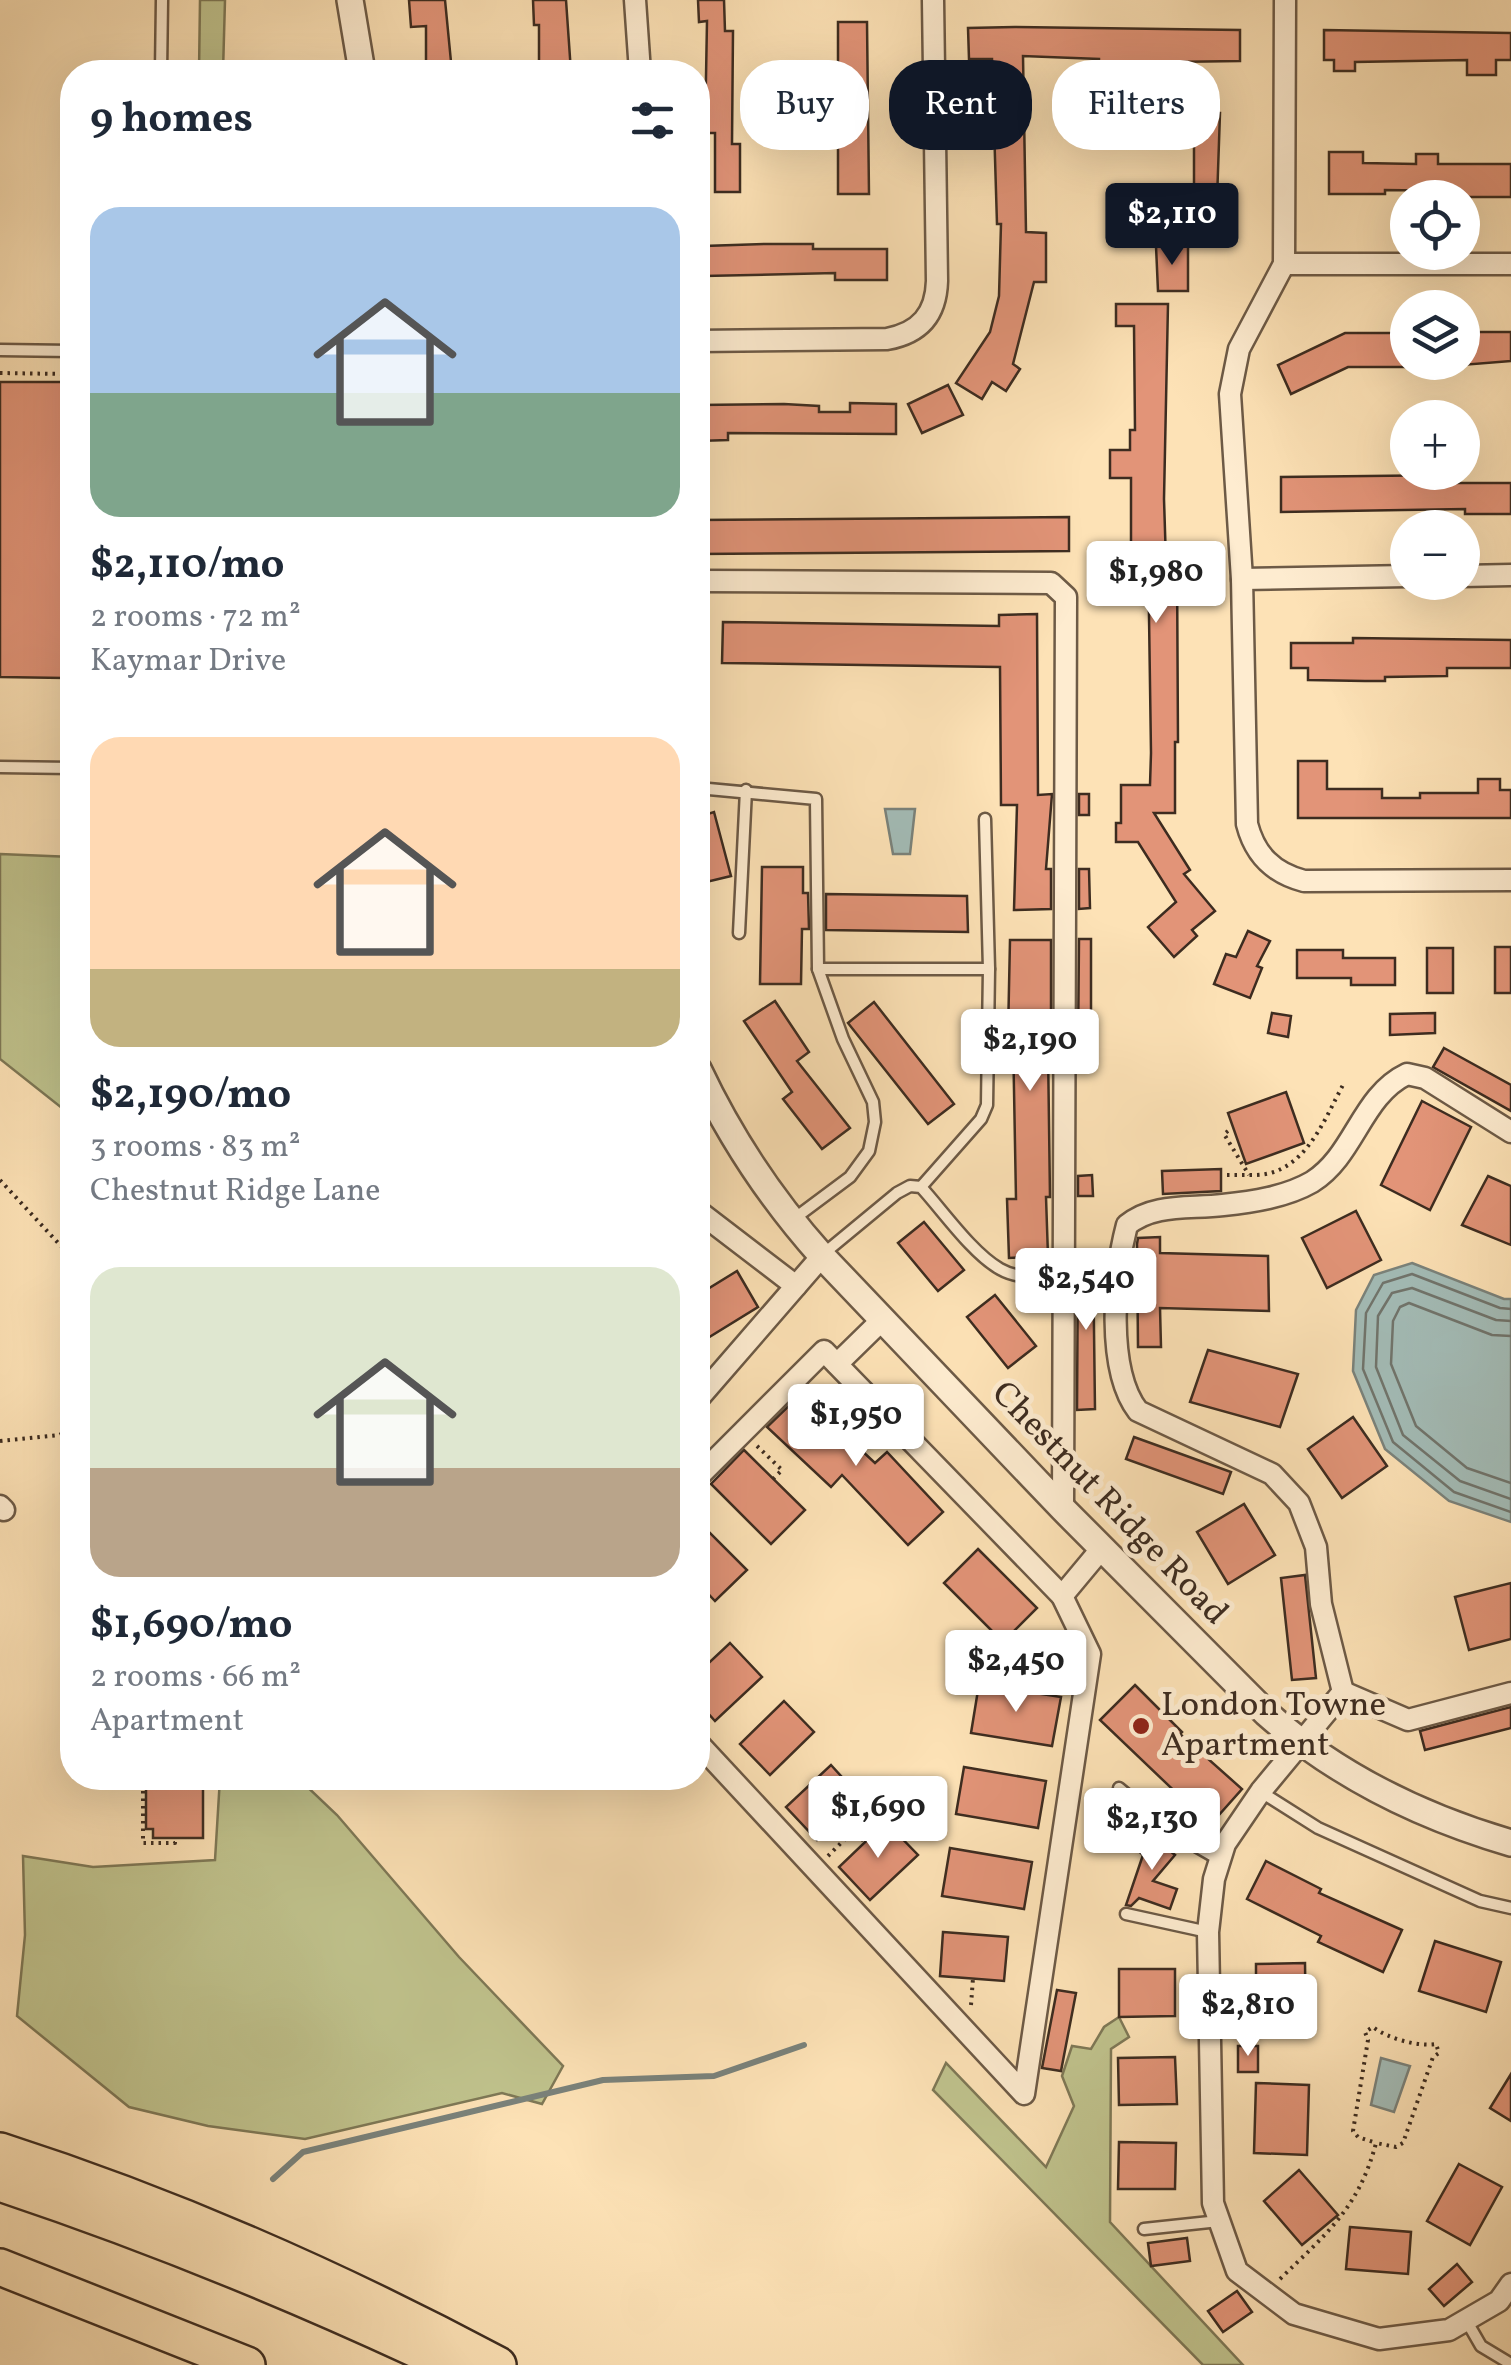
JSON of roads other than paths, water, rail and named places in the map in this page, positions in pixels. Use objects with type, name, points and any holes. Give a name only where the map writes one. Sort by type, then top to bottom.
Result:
[{"type":"highway","points":[[0,2150],[192,2221],[413,2319],[498,2365]]},
{"type":"highway","points":[[0,2184],[78,2209],[244,2274],[450,2365]]},
{"type":"highway","points":[[0,2267],[247,2365]]},
{"type":"street","points":[[350,0],[359,60]]},
{"type":"street","points":[[635,0],[639,60]]},
{"type":"street","points":[[710,341],[888,340],[904,336],[930,315],[938,282],[932,0]]},
{"type":"street","points":[[1285,0],[1284,264],[1247,330],[1230,394],[1242,579],[1247,824],[1259,854],[1272,868],[1304,881],[1511,880]]},
{"type":"street","points":[[1284,264],[1511,264]]},
{"type":"street","points":[[1480,576],[1511,575]]},
{"type":"street","points":[[1242,579],[1390,576]]},
{"type":"street","points":[[710,582],[1052,583],[1066,597],[1064,1510]]},
{"type":"street","points":[[1343,1692],[1321,1604],[1316,1547],[1299,1502],[1272,1474],[1138,1411],[1128,1398],[1118,1341],[1118,1271],[1127,1225],[1140,1214],[1285,1194],[1309,1183],[1332,1168],[1384,1088],[1407,1074],[1425,1078],[1511,1132]]},
{"type":"street","name":"Chestnut Ridge Road","points":[[710,1093],[731,1135],[792,1222],[822,1256],[1064,1510],[1266,1713],[1299,1743],[1375,1789],[1469,1830],[1511,1843]]},
{"type":"street","points":[[710,1220],[796,1286]]},
{"type":"street","points":[[710,1385],[822,1256]]},
{"type":"street","points":[[837,1364],[882,1320]]},
{"type":"street","points":[[710,1465],[824,1351],[1062,1596],[1090,1654],[1024,2094],[710,1756]]},
{"type":"street","points":[[1062,1596],[1102,1548]]},
{"type":"street","points":[[1343,1692],[1408,1720],[1511,1693]]},
{"type":"street","points":[[1343,1692],[1260,1791],[1225,1844],[1214,1879],[1208,1932],[1212,2196],[1238,2272],[1294,2314],[1379,2339],[1450,2330],[1499,2301],[1511,2284]]},
{"type":"lane","points":[[161,60],[162,0]]},
{"type":"lane","points":[[0,350],[60,351]]},
{"type":"lane","points":[[0,766],[60,768]]},
{"type":"lane","points":[[710,788],[816,799],[818,969],[843,1039],[872,1102],[874,1136],[850,1177],[792,1222]]},
{"type":"lane","points":[[740,933],[746,790]]},
{"type":"lane","points":[[822,1256],[898,1193],[910,1186],[921,1186],[981,1119],[986,1106],[984,819]]},
{"type":"lane","points":[[818,969],[988,969]]},
{"type":"lane","points":[[921,1186],[982,1255],[1000,1269],[1018,1276],[1064,1277]]},
{"type":"lane","points":[[1119,1788],[1173,1833],[1220,1860]]},
{"type":"lane","points":[[1260,1791],[1318,1828],[1480,1901],[1511,1908]]},
{"type":"lane","points":[[1126,1914],[1208,1932]]},
{"type":"lane","points":[[1144,2229],[1220,2221]]},
{"type":"lane","points":[[1466,2320],[1481,2346],[1511,2364]]},
{"type":"water","points":[[885,809],[915,809],[910,854],[893,854]]},
{"type":"water","points":[[1412,1263],[1511,1299],[1511,1522],[1449,1501],[1385,1449],[1353,1371],[1356,1310],[1374,1275]]},
{"type":"water","points":[[1381,2058],[1410,2066],[1394,2112],[1371,2105]]},
{"type":"waterway","points":[[273,2179],[303,2152],[603,2080],[714,2076],[804,2045]]},
{"type":"place","name":"London Towne Apartment","points":[[1141,1726]]}]
